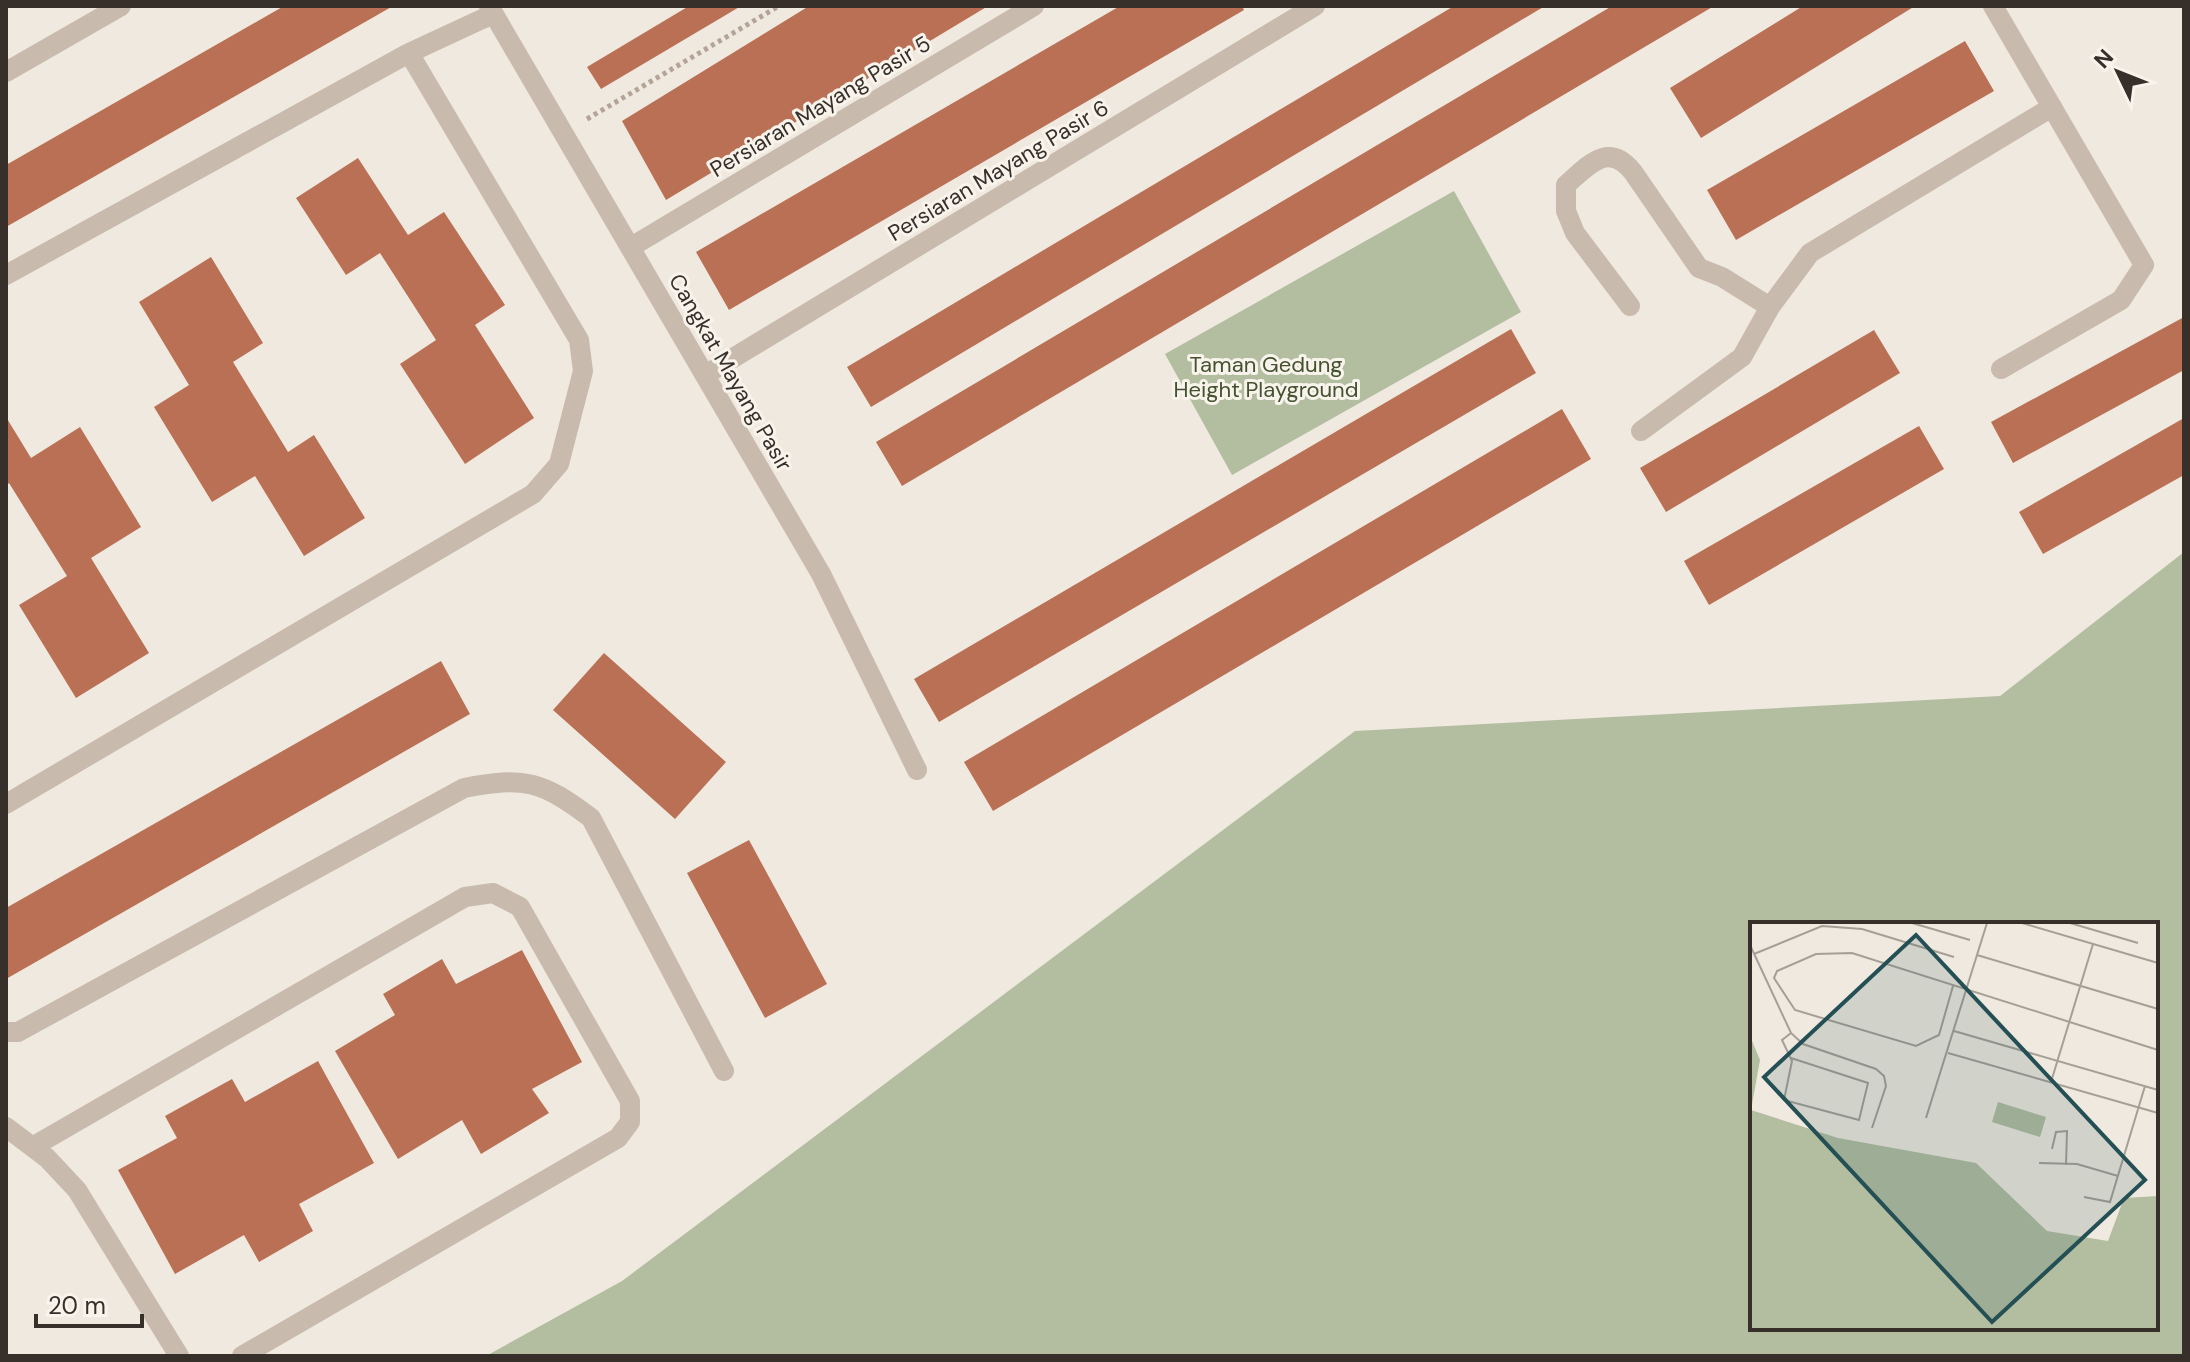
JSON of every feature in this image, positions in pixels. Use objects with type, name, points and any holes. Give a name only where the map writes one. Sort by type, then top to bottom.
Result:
[{"type":"street","points":[[6,72],[121,6]]},
{"type":"street","name":"Persiaran Mayang Pasir 5","points":[[631,247],[1034,6]]},
{"type":"street","points":[[1993,6],[2144,265],[2121,300],[2001,369]]},
{"type":"street","name":"Persiaran Mayang Pasir 6","points":[[705,375],[1310,7]]},
{"type":"street","points":[[6,275],[409,53],[496,9]]},
{"type":"street","name":"Cangkat Mayang Pasir","points":[[496,9],[564,133],[821,574],[917,770]]},
{"type":"street","points":[[6,804],[533,494],[559,464],[583,371],[579,340],[409,53]]},
{"type":"street","points":[[1641,431],[1742,357],[1770,307],[1810,253],[2052,107]]},
{"type":"street","points":[[1630,306],[1575,233],[1566,211],[1566,185],[1596,161],[1610,155],[1623,159],[1699,268],[1722,277],[1770,307]]},
{"type":"street","points":[[6,1032],[18,1032],[464,788],[501,780],[534,784],[564,797],[591,818],[724,1071]]},
{"type":"street","points":[[34,1146],[465,897],[493,893],[520,907],[630,1101],[630,1122],[618,1138],[242,1356]]},
{"type":"street","points":[[6,1127],[34,1146],[77,1190],[179,1356]]},
{"type":"path","points":[[564,133],[779,6]]},
{"type":"green space","name":"Taman Gedung Height Playground","points":[[1454,191],[1521,312],[1232,475],[1165,354]]},
{"type":"green space","points":[[2184,552],[2184,1356],[486,1356],[622,1281],[1355,731],[2000,696]]},
{"type":"building","points":[[284,6],[393,6],[6,227],[6,165]]},
{"type":"building","points":[[689,6],[741,6],[601,89],[587,67]]},
{"type":"building","points":[[809,6],[988,6],[666,200],[622,121]]},
{"type":"building","points":[[1120,6],[1242,6],[1244,10],[729,310],[696,252]]},
{"type":"building","points":[[1454,6],[1545,6],[871,407],[847,367]]},
{"type":"building","points":[[1612,6],[1714,6],[902,486],[876,442]]},
{"type":"building","points":[[1803,6],[1915,6],[1701,138],[1670,88]]},
{"type":"building","points":[[1965,41],[1994,91],[1736,240],[1707,190]]},
{"type":"building","points":[[358,158],[408,235],[444,212],[505,305],[475,325],[534,418],[465,464],[400,364],[436,340],[380,253],[346,275],[296,198]]},
{"type":"building","points":[[211,257],[263,343],[233,362],[288,452],[314,435],[365,518],[304,556],[255,476],[212,502],[154,407],[189,385],[139,302]]},
{"type":"building","points":[[2184,317],[2184,370],[2013,463],[1991,422]]},
{"type":"building","points":[[1511,329],[1536,373],[939,722],[914,679]]},
{"type":"building","points":[[1874,330],[1900,373],[1666,512],[1640,468]]},
{"type":"building","points":[[1562,409],[1591,459],[993,811],[964,762]]},
{"type":"building","points":[[6,417],[31,458],[80,427],[141,527],[91,558],[149,653],[76,698],[19,605],[67,576],[9,483],[6,486]]},
{"type":"building","points":[[2184,418],[2184,475],[2043,554],[2019,512]]},
{"type":"building","points":[[1919,426],[1944,469],[1709,605],[1684,561]]},
{"type":"building","points":[[604,653],[726,762],[675,819],[553,710]]},
{"type":"building","points":[[441,661],[470,714],[6,979],[6,908]]},
{"type":"building","points":[[749,840],[827,984],[765,1018],[687,873]]},
{"type":"building","points":[[522,950],[582,1062],[532,1089],[549,1113],[481,1154],[462,1120],[398,1159],[335,1051],[395,1015],[383,994],[442,959],[456,984]]},
{"type":"building","points":[[318,1061],[374,1163],[299,1204],[313,1231],[259,1262],[244,1235],[175,1274],[118,1170],[177,1138],[165,1116],[232,1079],[245,1102]]}]
